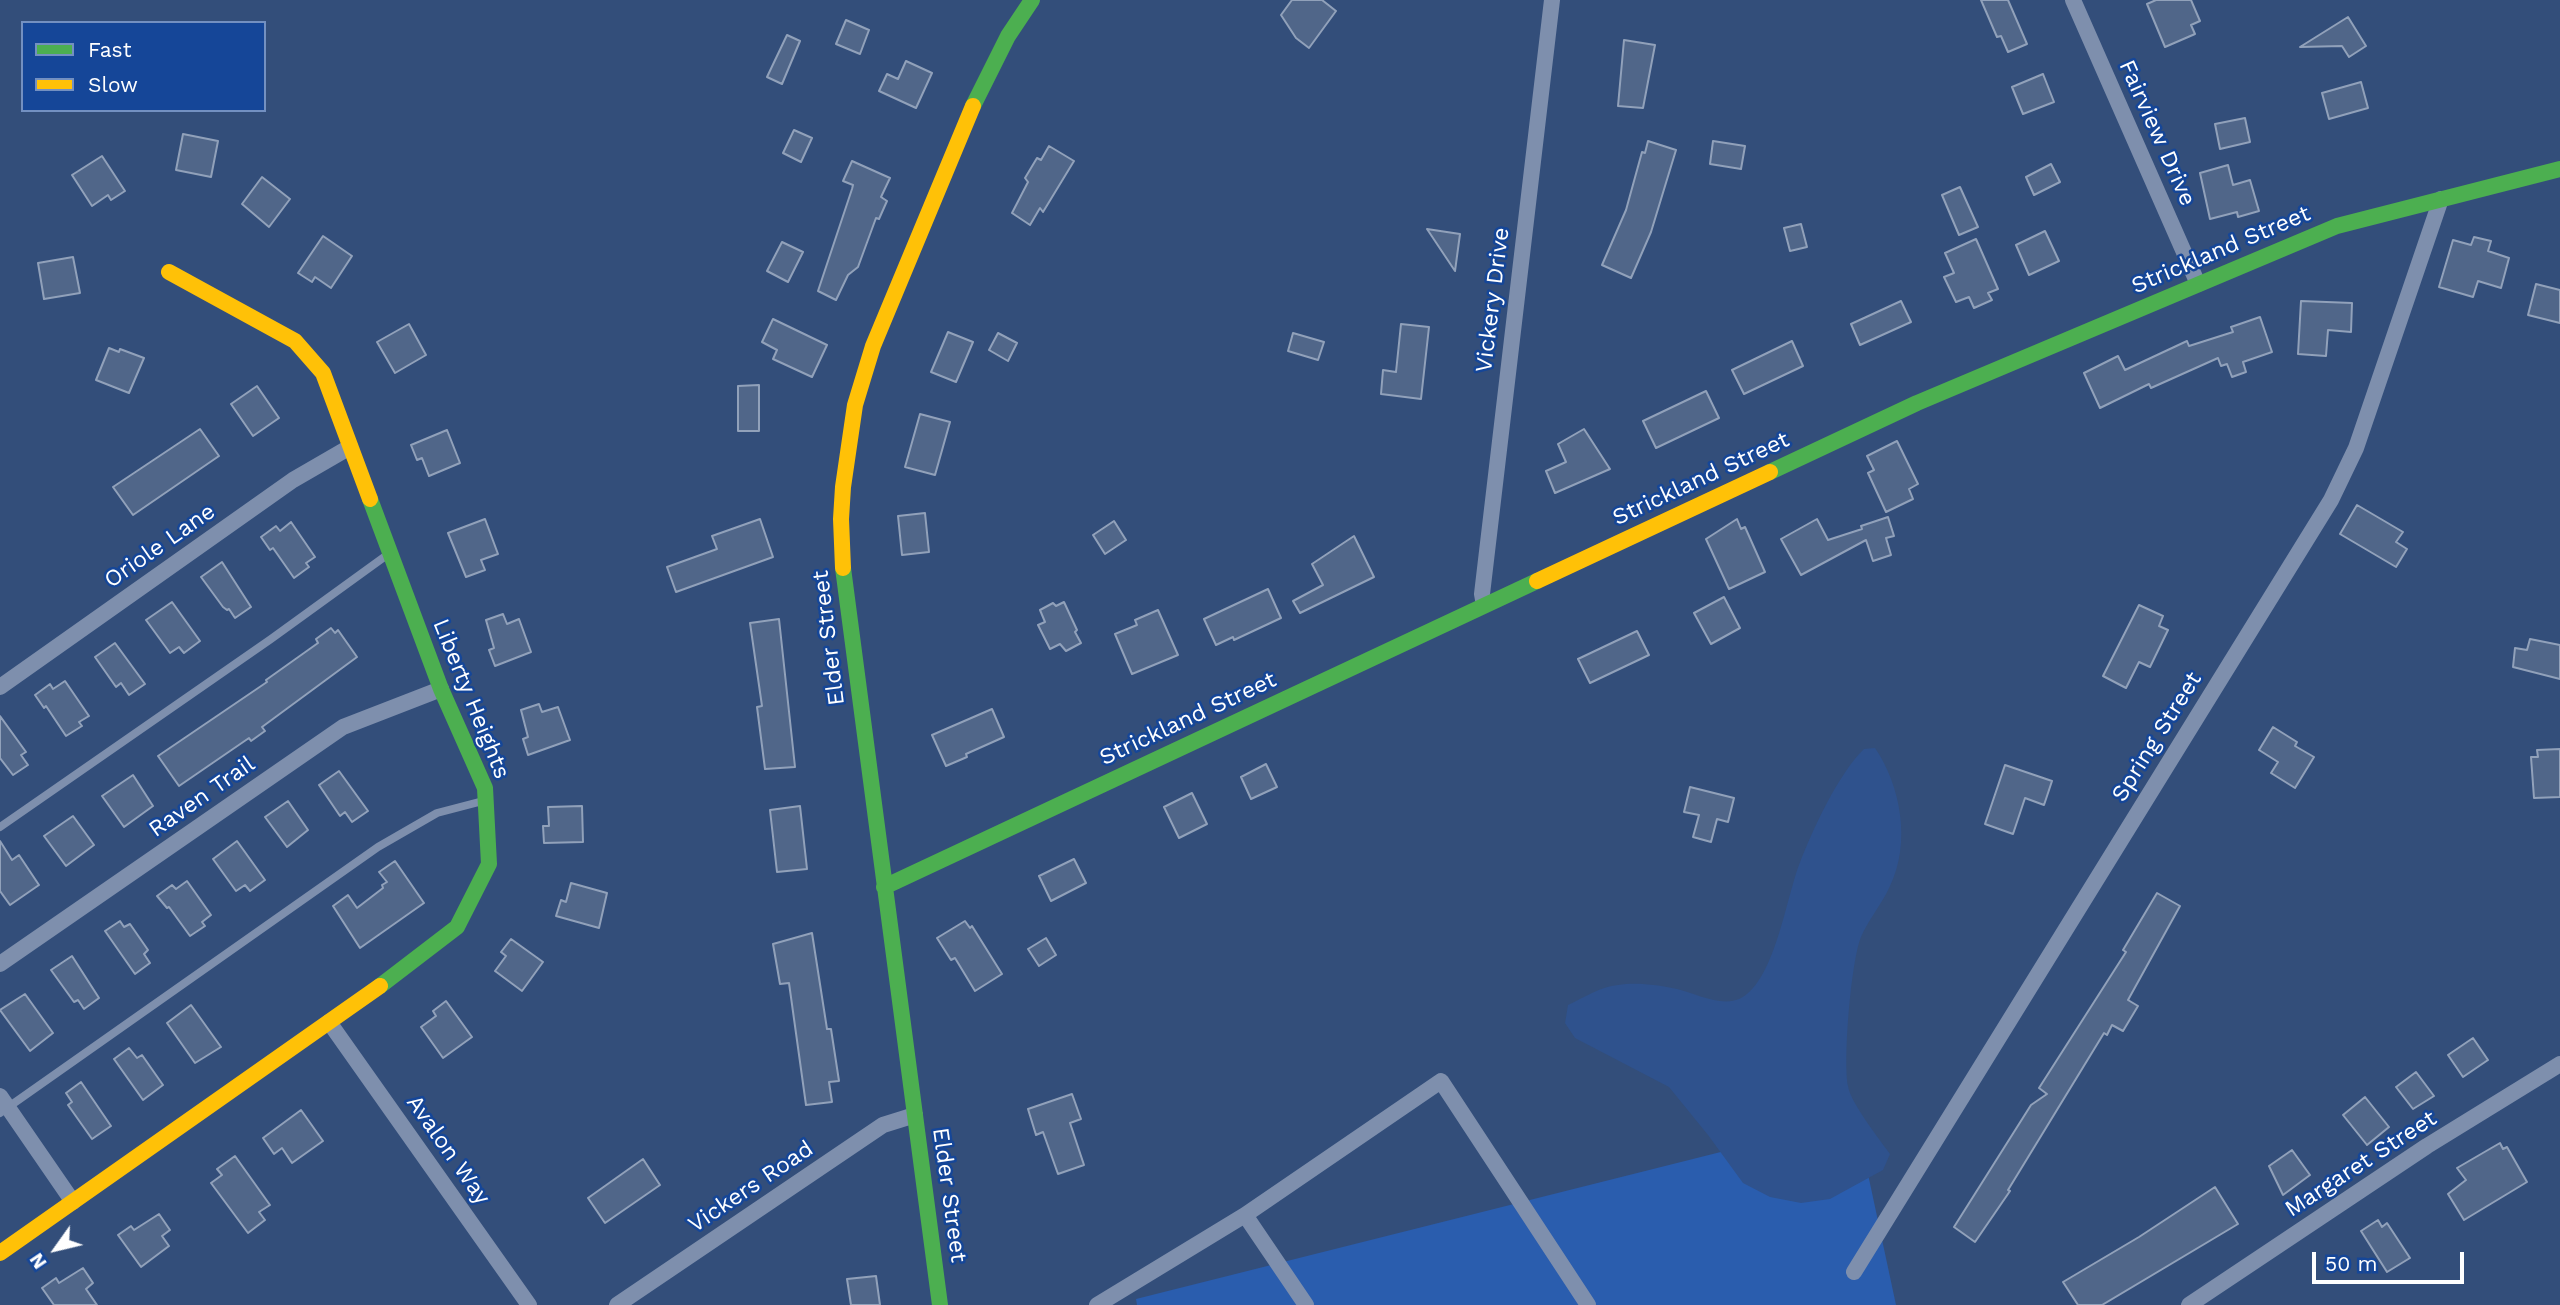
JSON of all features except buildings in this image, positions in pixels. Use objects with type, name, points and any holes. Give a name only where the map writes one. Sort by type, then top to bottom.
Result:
[{"type":"street","name":"Elder Street","points":[[940,1305],[843,576],[842,498],[855,405],[873,346],[982,84],[1007,37],[1032,0]]},
{"type":"street","name":"Vickery Drive","points":[[1484,605],[1482,594],[1552,0]]},
{"type":"street","name":"Fairview Drive","points":[[2073,0],[2198,284]]},
{"type":"street","name":"Strickland Street","points":[[884,887],[1917,403],[2337,226],[2560,169]]},
{"type":"street","name":"Spring Street","points":[[1854,1272],[2331,500],[2356,448],[2441,199]]},
{"type":"street","name":"Liberty Heights","points":[[0,1253],[414,962],[457,927],[489,863],[485,788],[442,689],[323,373],[295,341],[169,272]]},
{"type":"street","name":"Oriole Lane","points":[[0,687],[293,480],[350,447]]},
{"type":"street","name":"Raven Trail","points":[[0,964],[343,727],[442,689]]},
{"type":"street","name":"Avalon Way","points":[[329,1022],[529,1305]]},
{"type":"street","name":"Margaret Street","points":[[2189,1305],[2427,1146],[2560,1064]]},
{"type":"street","points":[[1097,1305],[1245,1215],[1441,1081],[1588,1305]]},
{"type":"street","points":[[3,1105],[73,1202]]},
{"type":"street","name":"Vickers Road","points":[[617,1305],[883,1125],[915,1115]]},
{"type":"street","points":[[1245,1215],[1306,1305]]},
{"type":"lane","points":[[0,827],[271,639],[390,552]]},
{"type":"lane","points":[[3,1105],[378,847],[437,813],[486,800]]},
{"type":"shaded area","points":[[1875,748],[1897,797],[1900,852],[1890,886],[1864,931],[1857,949],[1849,1011],[1847,1073],[1848,1086],[1854,1101],[1890,1154],[1883,1170],[1830,1199],[1801,1203],[1770,1197],[1743,1183],[1669,1087],[1575,1038],[1565,1023],[1568,1005],[1599,990],[1625,984],[1663,986],[1724,1001],[1739,999],[1751,990],[1770,959],[1799,865],[1827,804],[1854,760],[1864,749]]},
{"type":"shaded area","points":[[1856,1118],[1896,1305],[1137,1305],[1136,1299]]},
{"type":"traffic: fast","points":[[973,106],[1008,36],[1032,0]]},
{"type":"traffic: fast","points":[[1770,472],[1917,403],[2337,226],[2560,169]]},
{"type":"traffic: fast","points":[[370,499],[441,689],[485,788],[489,864],[457,927],[380,986]]},
{"type":"traffic: fast","points":[[843,568],[940,1305]]},
{"type":"traffic: fast","points":[[884,887],[1537,581]]},
{"type":"traffic: slow","points":[[843,568],[843,487],[855,405],[873,346],[973,106]]},
{"type":"traffic: slow","points":[[169,272],[295,341],[323,373],[370,499]]},
{"type":"traffic: slow","points":[[1537,581],[1770,472]]},
{"type":"traffic: slow","points":[[0,1253],[380,986]]}]
